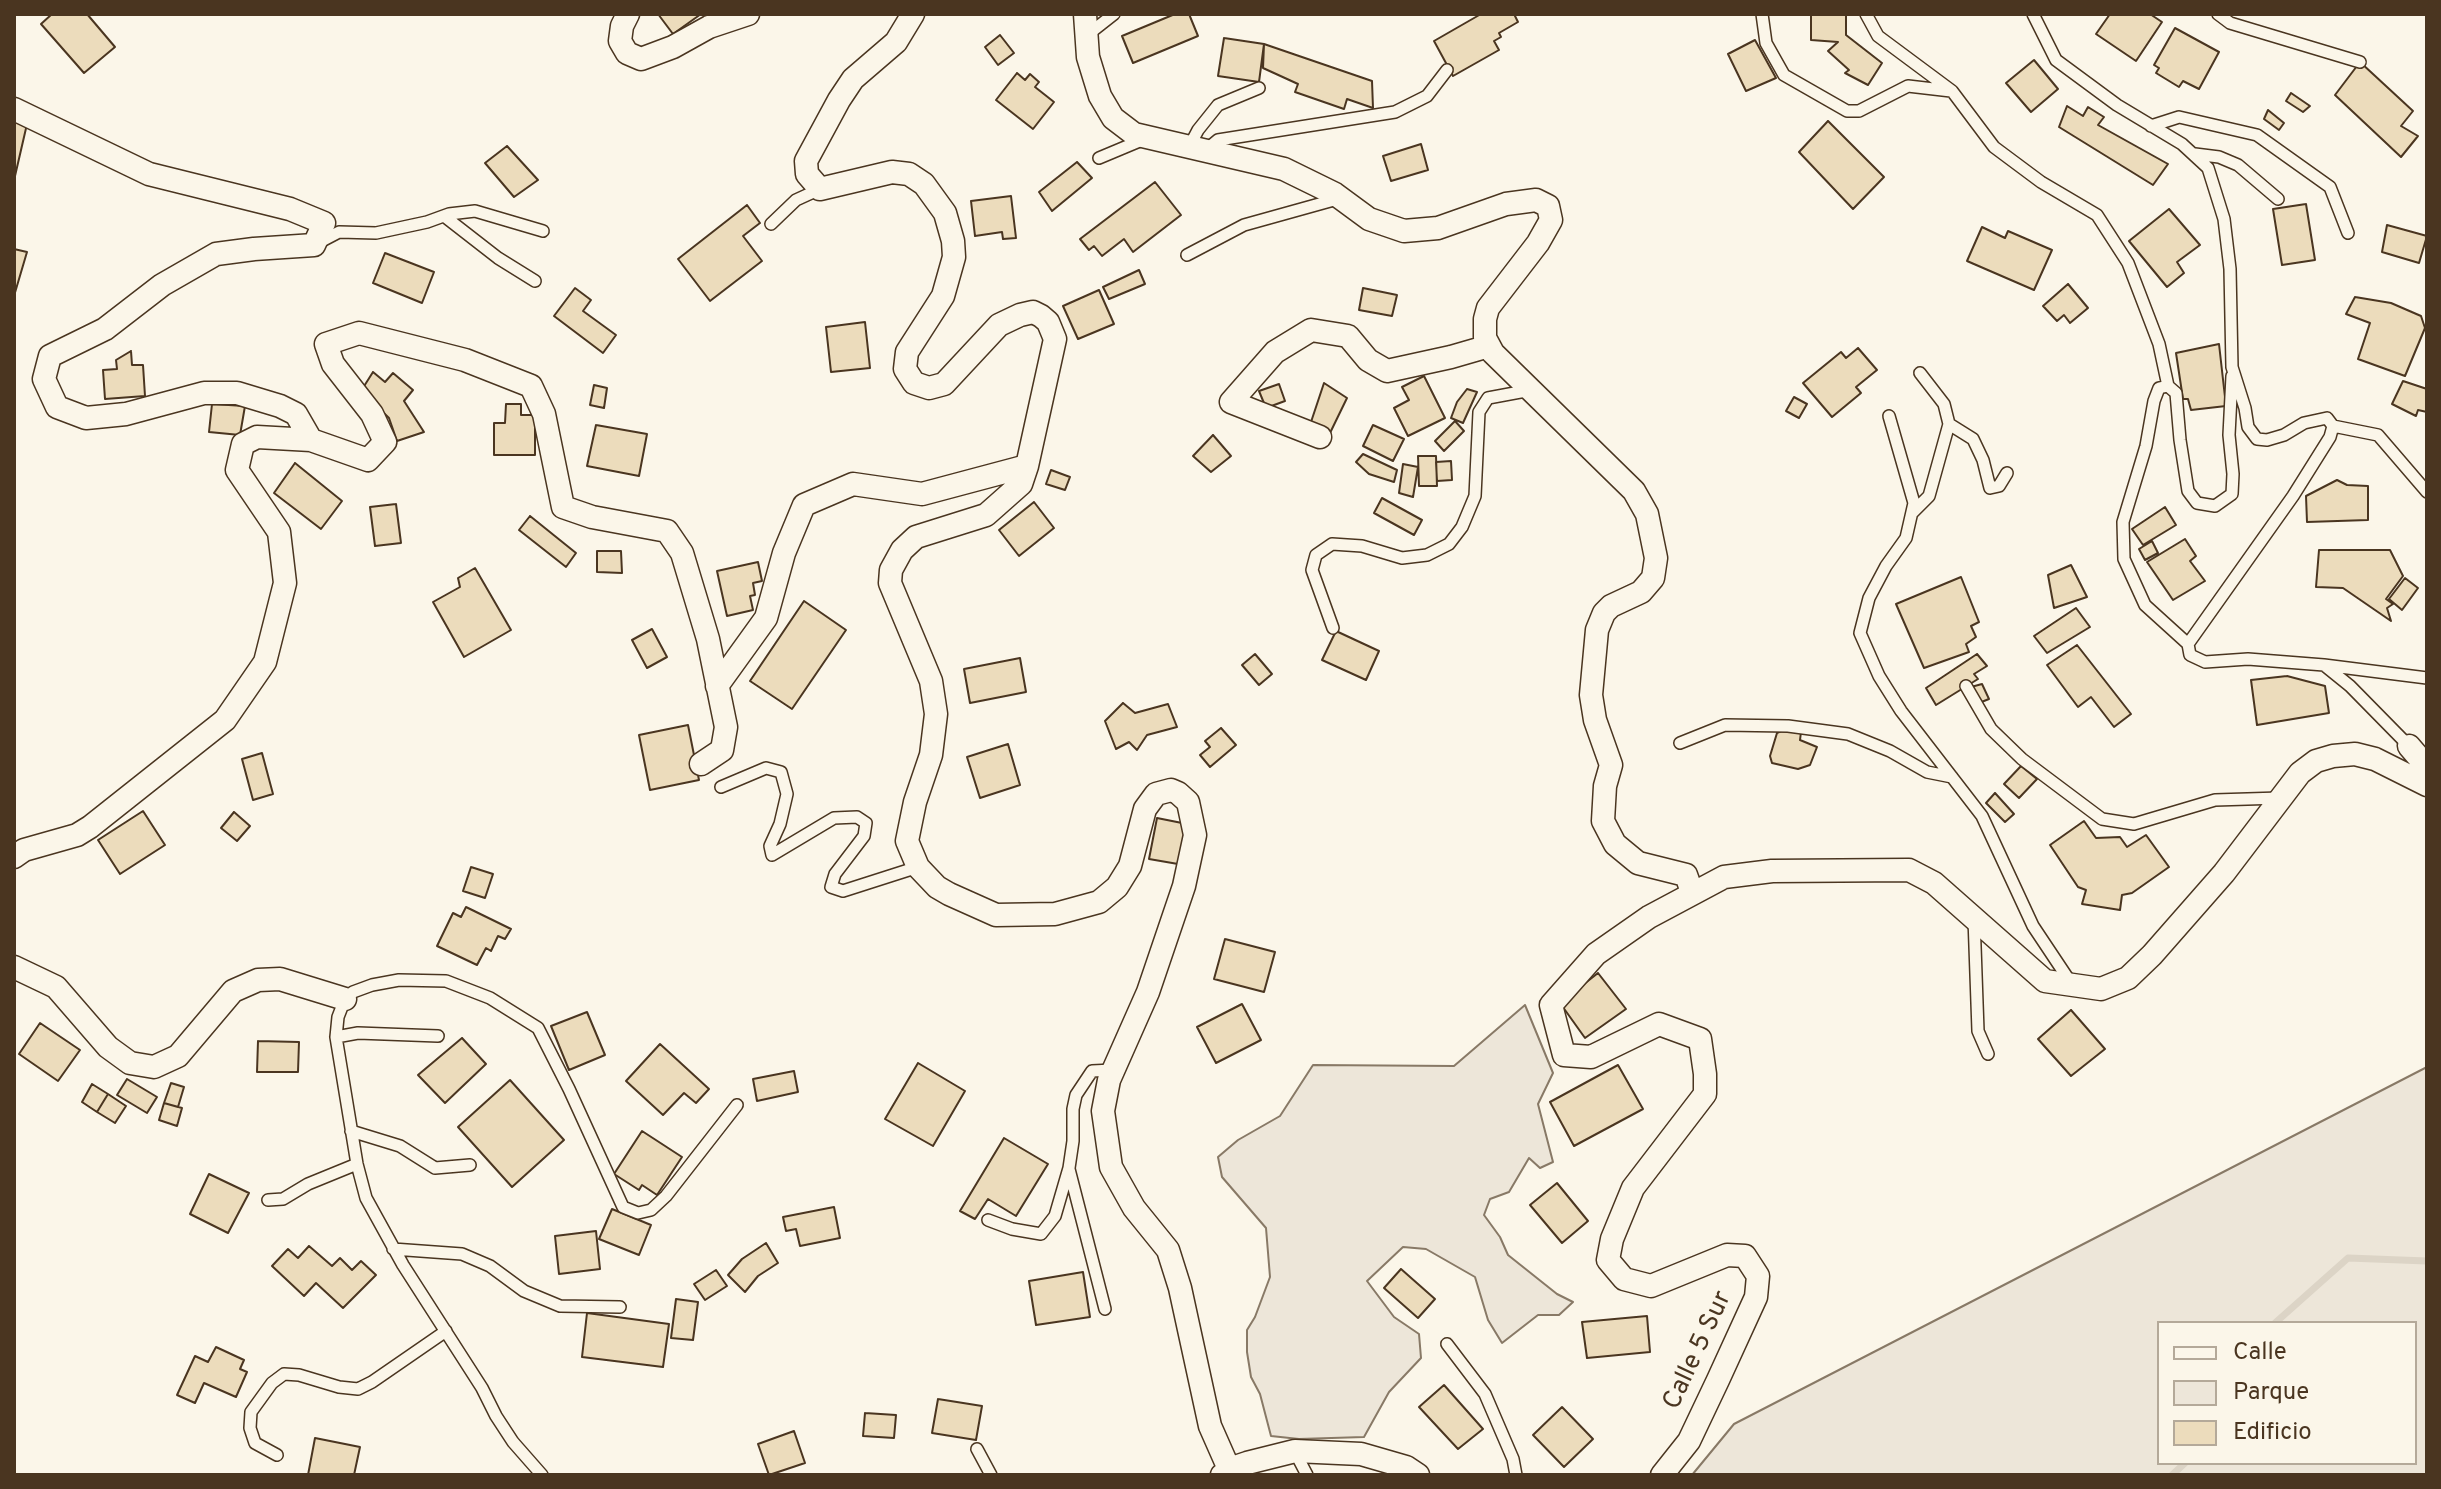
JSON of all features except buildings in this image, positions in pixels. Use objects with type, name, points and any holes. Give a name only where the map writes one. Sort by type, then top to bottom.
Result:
[{"type":"street","points":[[628,14],[620,41],[627,53],[641,59],[673,47],[709,27],[748,14]]},
{"type":"street","points":[[913,14],[896,42],[853,79],[815,140],[806,168],[820,189],[900,172],[917,178],[945,213],[954,257],[943,296],[907,352],[905,369],[914,383],[929,388],[944,384],[992,332],[1007,320],[1033,312],[1048,322],[1055,348],[1021,484],[986,515],[916,537],[902,550],[891,570],[890,583],[931,681],[936,714],[931,755],[915,802],[907,841],[918,867],[937,887],[996,915],[1036,916],[1077,909],[1108,895],[1124,877],[1149,801],[1156,794],[1171,790],[1184,797],[1191,808],[1195,835],[1184,886],[1148,992],[1113,1070],[1103,1111],[1111,1167],[1134,1208],[1168,1250],[1184,1302],[1210,1426],[1225,1472],[1295,1451],[1361,1454],[1390,1468],[1406,1467],[1418,1475]]},
{"type":"street","points":[[1085,25],[1088,57],[1106,108],[1123,127],[1147,138],[1284,169],[1316,183],[1369,219],[1404,231],[1438,228],[1506,204],[1536,200],[1548,206],[1551,220],[1538,243],[1488,308],[1484,330],[1489,346],[1634,491],[1647,514],[1656,558],[1653,578],[1641,592],[1611,606],[1604,613],[1597,630],[1591,695],[1595,720],[1611,765],[1605,786],[1603,821],[1615,844],[1638,863],[1686,875],[1692,892],[1724,877],[1772,871],[1909,870],[1934,883],[2045,981],[2101,989],[2128,978],[2152,955],[2224,873],[2300,773],[2316,761],[2355,754],[2375,759],[2427,785]]},
{"type":"street","points":[[14,109],[149,174],[290,209],[324,223],[314,245],[216,254],[162,285],[105,329],[50,356],[44,379],[57,407],[86,418],[126,414],[204,393],[237,393],[296,414],[311,440]]},
{"type":"street","points":[[1320,437],[1231,402],[1275,352],[1311,330],[1348,336],[1368,360],[1387,371],[1489,346]]},
{"type":"street","points":[[14,857],[24,850],[77,835],[90,827],[225,720],[265,662],[285,583],[279,532],[237,470],[243,444],[257,437],[311,440],[368,460],[385,442],[372,414],[333,364],[326,344],[359,333],[465,360],[531,386],[544,414],[563,507],[592,517],[667,531],[682,553],[701,612],[726,727],[722,750],[701,764]]},
{"type":"street","points":[[717,686],[766,618],[784,553],[804,505],[853,484],[922,494],[1027,466]]},
{"type":"street","points":[[2409,746],[2427,767]]},
{"type":"street","name":"Calle 5 Sur","points":[[1662,1475],[1689,1441],[1756,1297],[1758,1276],[1745,1256],[1727,1255],[1651,1286],[1624,1279],[1608,1260],[1612,1239],[1633,1188],[1705,1094],[1700,1039],[1659,1024],[1591,1057],[1564,1055],[1551,1005],[1596,954],[1692,892]]},
{"type":"street","points":[[14,967],[56,987],[108,1047],[130,1063],[154,1067],[178,1056],[233,991],[258,980],[280,979],[345,999]]},
{"type":"lane","points":[[1085,25],[1114,14]]},
{"type":"lane","points":[[1762,14],[1766,43],[1784,75],[1847,111],[1859,111],[1908,86],[1952,91]]},
{"type":"lane","points":[[1866,14],[1878,36],[1952,91],[1994,147],[2041,182],[2097,215],[2128,263],[2159,344],[2168,386],[2176,393],[2188,491],[2197,503],[2215,506],[2232,494],[2229,435],[2232,367],[2230,269],[2224,219],[2208,168],[2195,154],[2117,105],[2056,60],[2033,14]]},
{"type":"lane","points":[[2218,14],[2230,23],[2360,62]]},
{"type":"lane","points":[[1259,88],[1218,105],[1198,130],[1197,149],[1218,140],[1395,112],[1427,96],[1447,70]]},
{"type":"lane","points":[[2151,126],[2179,117],[2257,135],[2330,187],[2348,233]]},
{"type":"lane","points":[[1099,158],[1147,138]]},
{"type":"lane","points":[[2195,154],[2219,157],[2238,165],[2278,199]]},
{"type":"lane","points":[[771,224],[796,200],[820,189]]},
{"type":"lane","points":[[1187,255],[1244,225],[1341,198]]},
{"type":"lane","points":[[314,245],[339,232],[376,233],[475,211],[543,231]]},
{"type":"lane","points":[[444,216],[498,258],[535,281]]},
{"type":"lane","points":[[2232,367],[2248,427],[2257,439],[2267,440],[2284,435],[2304,423],[2327,418],[2333,426],[2378,435],[2427,492]]},
{"type":"lane","points":[[1912,514],[1929,496],[1949,424],[1944,404],[1920,373]]},
{"type":"lane","points":[[2168,386],[2159,388],[2154,401],[2146,446],[2123,522],[2124,559],[2145,605],[2188,644],[2190,655],[2205,662],[2248,659],[2427,678]]},
{"type":"lane","points":[[1333,628],[1312,570],[1316,555],[1332,544],[1362,546],[1402,558],[1427,555],[1449,544],[1462,527],[1475,496],[1479,412],[1488,398],[1532,390]]},
{"type":"lane","points":[[1889,416],[1914,503],[1906,538],[1869,598],[1860,633],[1879,676],[1901,711],[1982,816],[2033,926],[2073,986]]},
{"type":"lane","points":[[1949,424],[1973,439],[1983,460],[1990,488],[1999,486],[2007,473]]},
{"type":"lane","points":[[2188,644],[2293,496],[2330,437],[2333,426]]},
{"type":"lane","points":[[2324,665],[2350,686],[2409,746]]},
{"type":"lane","points":[[1966,686],[1991,729],[2001,739],[2022,759],[2102,819],[2134,824],[2215,800],[2281,798]]},
{"type":"lane","points":[[1680,743],[1725,725],[1803,728],[1848,734],[1890,751],[1927,772],[1952,777]]},
{"type":"lane","points":[[721,787],[766,768],[781,772],[787,794],[780,824],[770,846],[772,855],[834,818],[857,817],[866,823],[864,836],[835,874],[831,887],[843,891],[918,867]]},
{"type":"lane","points":[[1974,918],[1978,1031],[1988,1054]]},
{"type":"lane","points":[[542,1475],[513,1442],[393,1249],[366,1198],[357,1164],[336,1037],[338,1017],[345,999],[353,992],[372,985],[399,980],[446,981],[490,998],[538,1028],[623,1207],[638,1213],[651,1210],[666,1196],[737,1105]]},
{"type":"lane","points":[[336,1037],[358,1033],[438,1036]]},
{"type":"lane","points":[[988,1220],[1012,1229],[1041,1234],[1055,1216],[1069,1168],[1076,1095],[1092,1071],[1113,1070]]},
{"type":"lane","points":[[351,1131],[400,1146],[435,1168],[470,1165]]},
{"type":"lane","points":[[268,1200],[283,1199],[308,1184],[357,1164]]},
{"type":"lane","points":[[1069,1168],[1105,1309]]},
{"type":"lane","points":[[393,1249],[462,1254],[490,1266],[524,1291],[560,1306],[620,1307]]},
{"type":"lane","points":[[277,1455],[255,1443],[250,1428],[251,1412],[272,1383],[284,1374],[358,1389],[446,1331]]},
{"type":"lane","points":[[1447,1344],[1485,1394],[1513,1459],[1516,1475]]},
{"type":"lane","points":[[977,1449],[991,1475]]},
{"type":"lane","points":[[1295,1451],[1307,1475]]},
{"type":"green space","points":[[1525,1005],[1553,1073],[1538,1104],[1553,1162],[1540,1168],[1529,1158],[1509,1192],[1490,1199],[1484,1215],[1500,1237],[1508,1255],[1557,1294],[1573,1302],[1559,1315],[1538,1315],[1502,1343],[1488,1320],[1475,1277],[1426,1249],[1403,1247],[1367,1281],[1394,1317],[1419,1334],[1421,1358],[1389,1392],[1364,1437],[1299,1439],[1271,1436],[1260,1394],[1251,1377],[1247,1352],[1247,1330],[1270,1277],[1266,1228],[1222,1177],[1218,1157],[1238,1140],[1280,1116],[1313,1065],[1454,1066]]},
{"type":"green space","points":[[2427,1067],[2427,1475],[1692,1475],[1734,1424]]},
{"type":"waterway","points":[[2277,1321],[2348,1258],[2427,1261]]},
{"type":"waterway","points":[[2172,1475],[2183,1465]]}]
